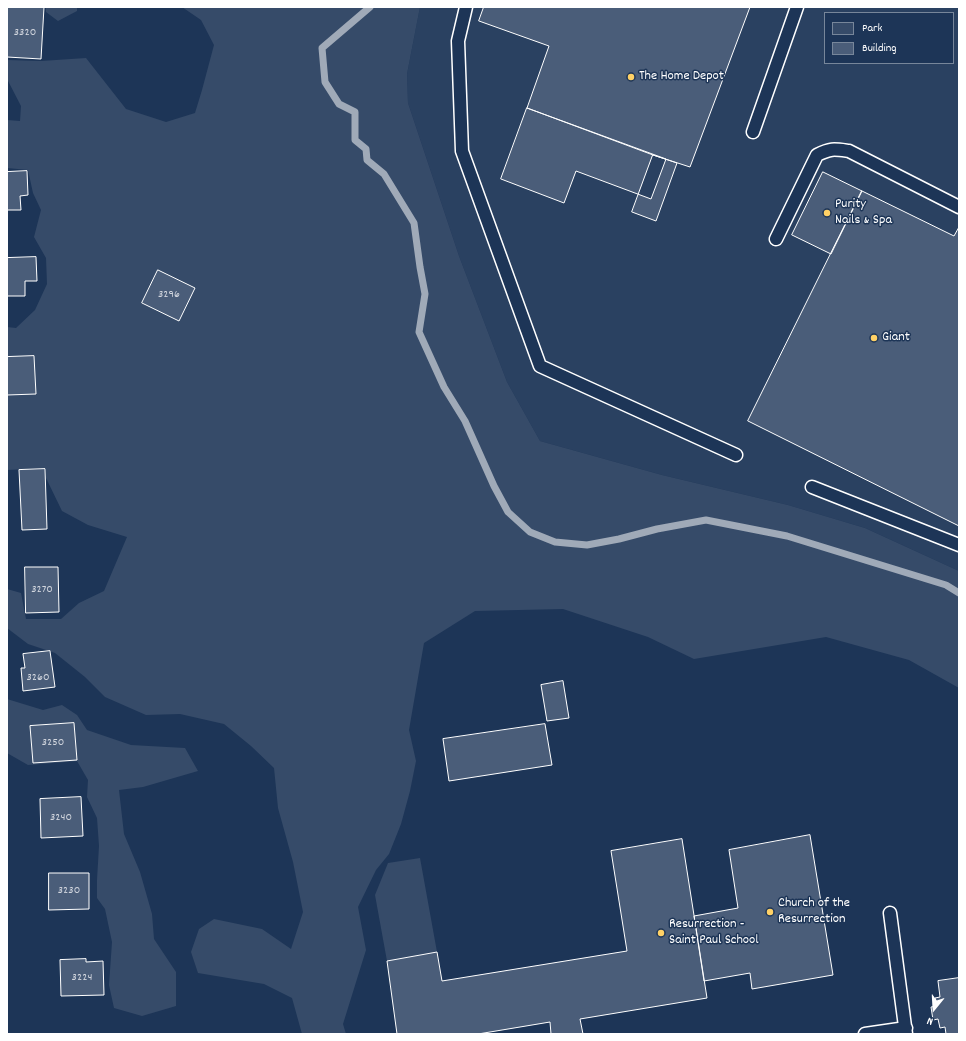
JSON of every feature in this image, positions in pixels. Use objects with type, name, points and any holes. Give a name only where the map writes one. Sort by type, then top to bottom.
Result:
[{"type":"lane","points":[[466,7],[458,41],[462,152],[540,366],[736,455]]},
{"type":"lane","points":[[753,132],[797,7]]},
{"type":"lane","points":[[776,239],[817,155],[835,149],[849,152],[959,207]]},
{"type":"lane","points":[[812,487],[959,545]]},
{"type":"lane","points":[[865,1034],[906,1031],[890,913]]},
{"type":"shaded area","points":[[420,7],[959,7],[959,571],[865,528],[788,505],[662,475],[540,441],[507,382],[459,256],[408,103],[407,74]]},
{"type":"green space","points":[[46,7],[77,7],[77,11],[58,21],[46,12]]},
{"type":"green space","points":[[182,7],[420,7],[407,74],[408,103],[459,256],[507,382],[540,441],[662,475],[788,505],[865,528],[959,571],[959,688],[909,660],[826,637],[694,659],[648,637],[563,609],[475,611],[424,643],[409,730],[416,761],[401,824],[389,854],[376,870],[358,907],[366,950],[343,1024],[346,1034],[302,1034],[292,998],[264,984],[198,973],[191,952],[199,929],[214,919],[262,929],[291,949],[303,912],[293,862],[278,808],[274,768],[251,746],[224,724],[180,714],[146,715],[105,697],[85,677],[55,653],[28,644],[7,628],[7,589],[21,593],[26,619],[61,619],[79,603],[104,591],[127,537],[88,525],[62,511],[46,478],[46,468],[7,470],[7,327],[16,328],[35,310],[47,284],[46,258],[34,237],[41,210],[33,193],[28,170],[7,168],[7,120],[20,121],[21,106],[7,79],[7,60],[41,61],[86,58],[126,109],[166,122],[195,113],[214,45],[201,20]]},
{"type":"green space","points":[[7,699],[43,710],[62,705],[77,715],[87,730],[131,745],[185,748],[198,771],[143,787],[119,790],[124,834],[140,872],[152,914],[154,939],[176,972],[176,1006],[142,1016],[114,1008],[109,985],[112,942],[105,909],[97,898],[99,846],[97,818],[87,797],[88,780],[77,761],[28,765],[7,753]]},
{"type":"green space","points":[[420,858],[437,952],[387,961],[375,895],[388,863]]},
{"type":"building","points":[[8,7],[44,7],[41,59],[7,57]]},
{"type":"building","name":"The Home Depot","points":[[484,7],[750,7],[690,167],[653,155],[527,108],[549,46],[479,21]]},
{"type":"building","points":[[527,108],[666,159],[651,199],[576,171],[564,203],[501,179]]},
{"type":"building","points":[[653,155],[677,163],[656,221],[632,212]]},
{"type":"building","points":[[27,171],[28,195],[20,196],[21,210],[7,210],[7,172]]},
{"type":"building","name":"Purity Nails & Spa","points":[[823,172],[862,191],[831,254],[792,235]]},
{"type":"building","name":"Giant","points":[[862,191],[954,236],[959,227],[959,526],[748,421]]},
{"type":"building","points":[[36,257],[37,281],[25,281],[25,296],[7,296],[7,258]]},
{"type":"building","points":[[158,270],[195,288],[179,321],[142,303]]},
{"type":"building","points":[[34,356],[36,394],[7,395],[7,357]]},
{"type":"building","points":[[45,469],[47,529],[22,530],[19,470]]},
{"type":"building","points":[[25,567],[58,567],[59,612],[26,613]]},
{"type":"building","points":[[50,651],[55,687],[23,691],[21,668],[25,668],[23,654]]},
{"type":"building","points":[[563,681],[569,718],[547,721],[541,685]]},
{"type":"building","points":[[74,723],[77,760],[33,763],[30,726]]},
{"type":"building","points":[[545,724],[552,765],[449,781],[443,739]]},
{"type":"building","points":[[81,797],[83,836],[41,838],[40,799]]},
{"type":"building","name":"Church of the Resurrection","points":[[810,835],[833,975],[752,989],[750,973],[704,981],[694,916],[738,908],[729,850]]},
{"type":"building","name":"Resurrection - Saint Paul School","points":[[682,839],[707,998],[580,1019],[583,1034],[551,1034],[550,1022],[478,1034],[397,1034],[387,961],[437,952],[442,981],[627,951],[611,851]]},
{"type":"building","points":[[49,873],[89,873],[89,909],[49,910]]},
{"type":"building","points":[[86,959],[86,962],[103,961],[104,995],[61,996],[60,960]]},
{"type":"building","points":[[959,978],[959,1034],[946,1034],[945,1027],[940,1028],[938,1019],[933,1020],[931,1007],[937,1006],[935,998],[940,997],[938,981]]},
{"type":"waterway","points":[[370,7],[322,48],[325,82],[339,104],[355,112],[355,140],[366,149],[367,160],[384,174],[414,223],[425,294],[419,332],[444,387],[465,421],[494,486],[508,512],[530,532],[555,542],[587,545],[619,539],[657,529],[706,520],[787,536],[946,585],[959,593]]},
{"type":"place","name":"The Home Depot","points":[[631,77]]},
{"type":"place","name":"Purity Nails & Spa","points":[[827,213]]},
{"type":"place","name":"Giant","points":[[874,338]]},
{"type":"place","name":"Church of the Resurrection","points":[[770,912]]},
{"type":"place","name":"Resurrection - Saint Paul School","points":[[661,933]]}]
